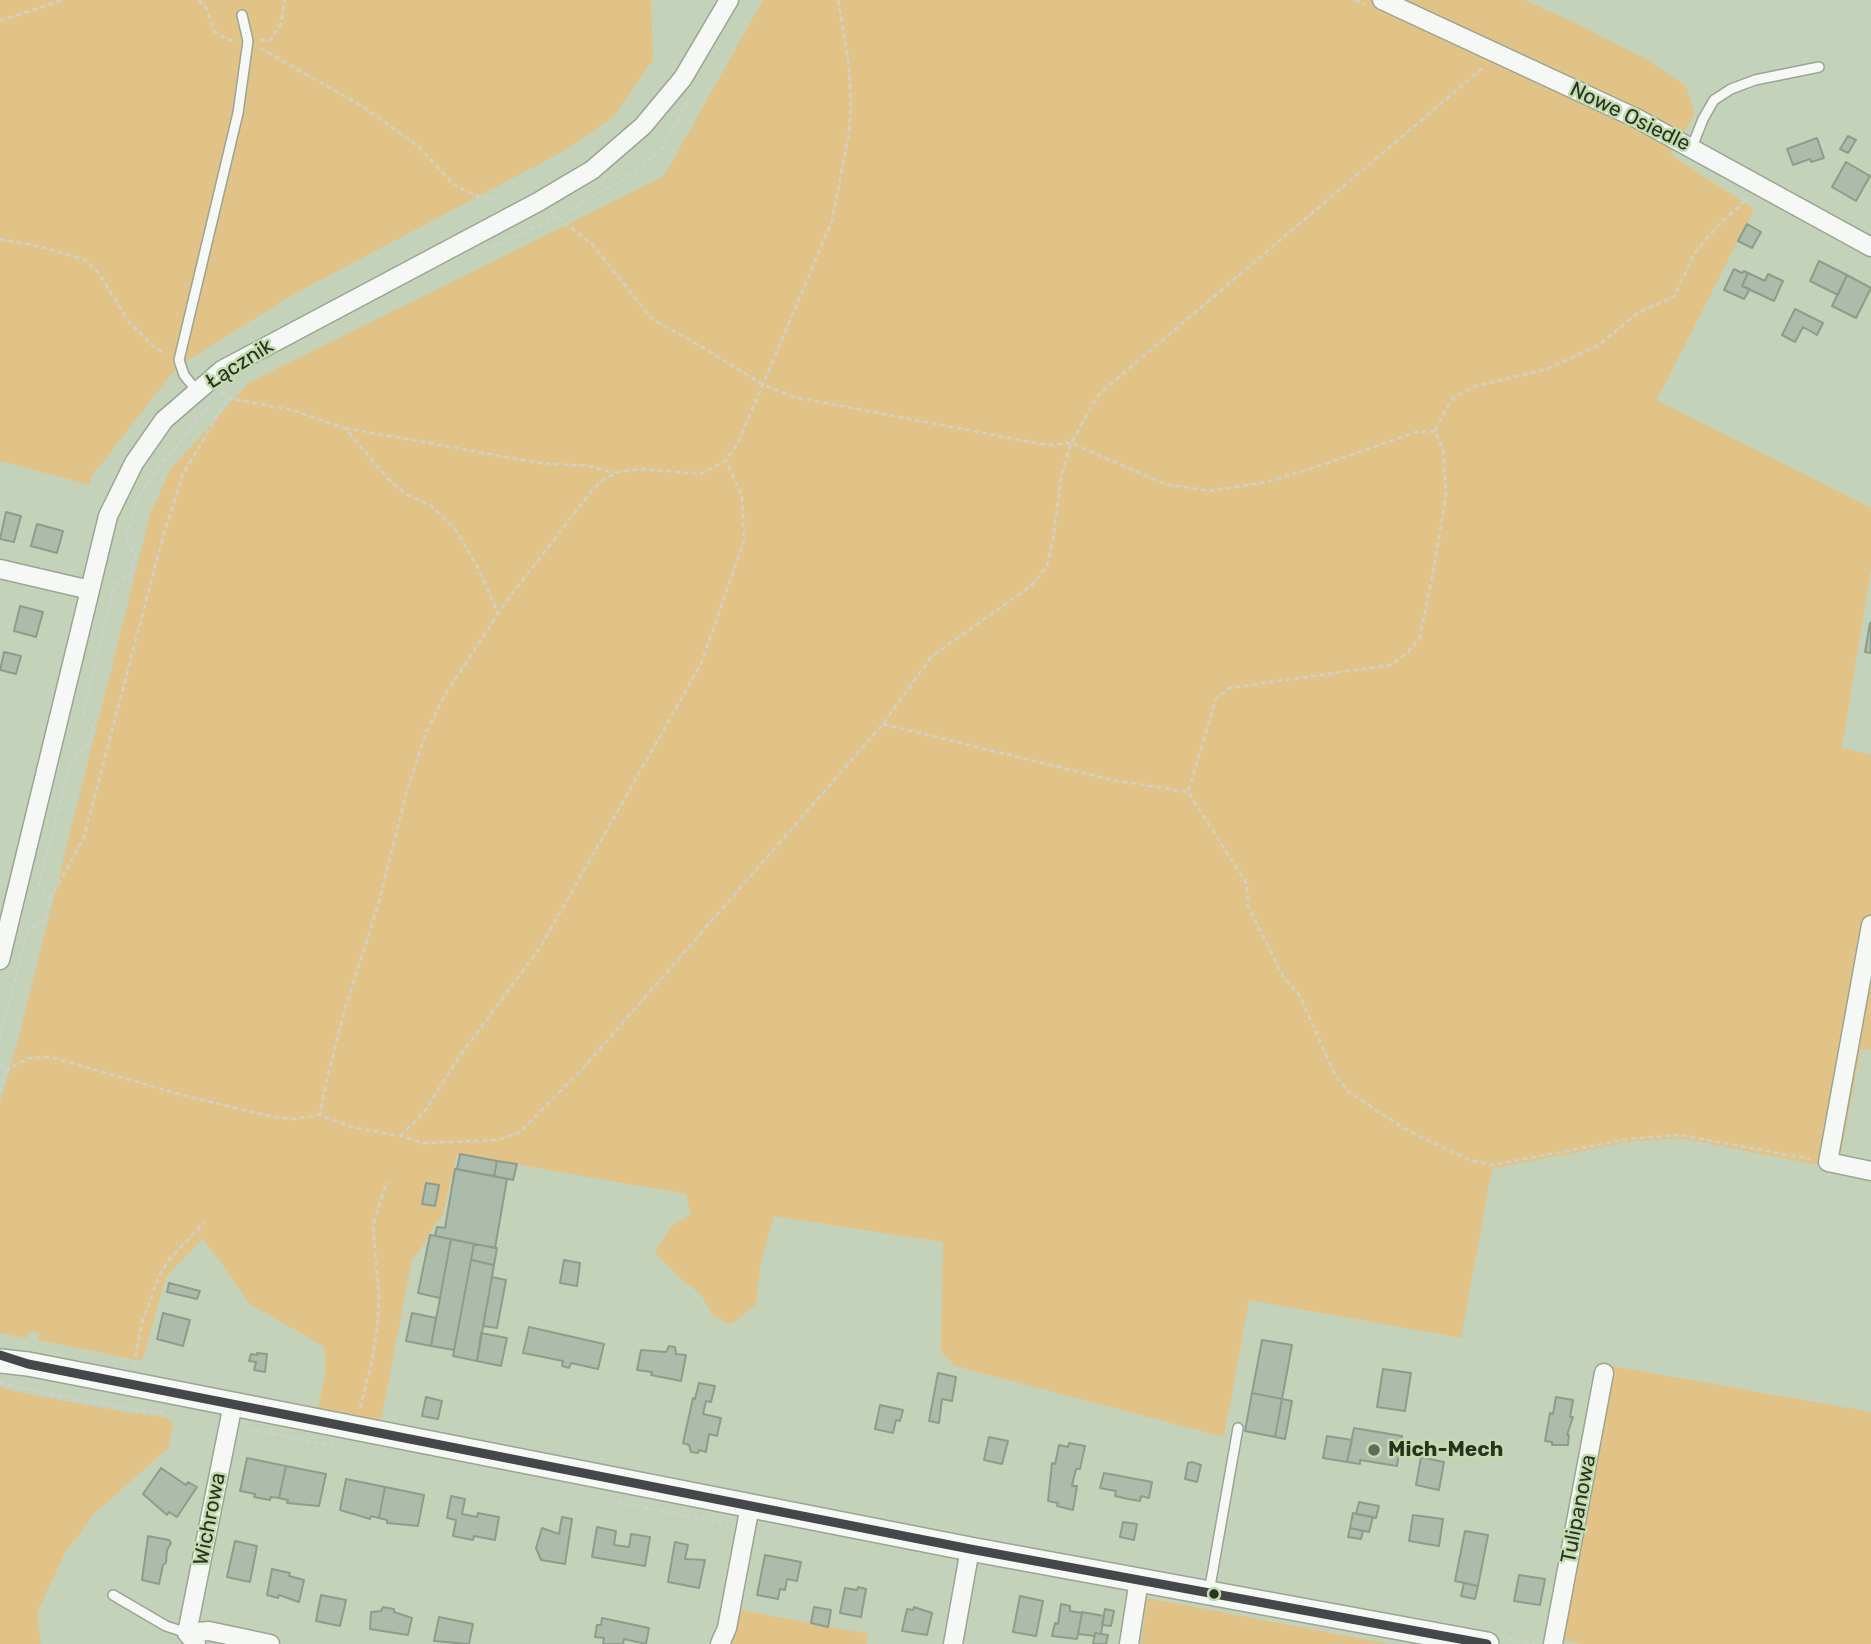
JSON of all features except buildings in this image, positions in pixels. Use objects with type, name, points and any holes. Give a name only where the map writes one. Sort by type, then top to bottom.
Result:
[{"type":"street","name":"Łącznik","points":[[0,960],[108,516],[134,463],[164,420],[222,370],[538,202],[592,170],[643,126],[683,78],[729,0]]},
{"type":"street","name":"Nowe Osiedle","points":[[1382,0],[1636,118],[1871,247]]},
{"type":"street","points":[[0,569],[90,590]]},
{"type":"street","points":[[1871,925],[1828,1163],[1871,1171]]},
{"type":"street","points":[[0,1355],[28,1364]]},
{"type":"street","points":[[0,1361],[28,1364],[970,1549],[1487,1644]]},
{"type":"street","name":"Tulipanowa","points":[[1553,1644],[1604,1373]]},
{"type":"street","name":"Wichrowa","points":[[192,1638],[233,1404]]},
{"type":"street","points":[[720,1644],[727,1628],[750,1506]]},
{"type":"street","points":[[953,1644],[970,1549]]},
{"type":"street","points":[[1129,1644],[1139,1580]]},
{"type":"street","points":[[192,1638],[209,1631],[270,1644]]},
{"type":"lane","points":[[197,391],[184,375],[179,360],[238,113],[248,41],[242,15]]},
{"type":"lane","points":[[1692,147],[1703,119],[1714,100],[1722,94],[1755,80],[1819,66]]},
{"type":"lane","points":[[1208,1593],[1238,1428]]},
{"type":"lane","points":[[113,1595],[192,1638]]},
{"type":"path","points":[[0,21],[62,0]]},
{"type":"path","points":[[199,0],[206,8],[215,32],[229,40],[248,41],[270,40],[281,24],[285,0]]},
{"type":"path","points":[[197,391],[222,392],[228,398],[292,410],[345,428],[540,463],[588,466],[616,473],[643,469],[701,474],[726,460],[738,443],[764,385],[835,209],[849,132],[851,103],[848,58],[838,0]]},
{"type":"path","points":[[248,41],[365,108],[419,147],[454,185],[474,195],[504,202]]},
{"type":"path","points":[[5,1071],[29,1058],[51,1056],[186,1096],[274,1117],[292,1119],[320,1115],[351,1127],[413,1141],[437,1143],[498,1140],[520,1132],[586,1065],[883,724],[931,657],[1032,584],[1047,566],[1061,477],[1071,443],[1098,395],[1490,61],[1495,52]]},
{"type":"path","points":[[485,251],[557,217],[640,169],[663,148],[692,95]]},
{"type":"path","points":[[1435,431],[1452,399],[1473,387],[1547,369],[1599,345],[1639,312],[1674,297],[1694,254],[1721,222],[1739,207],[1751,190]]},
{"type":"path","points":[[538,202],[592,244],[653,320],[764,385],[793,397],[1047,445],[1071,443],[1165,484],[1210,491],[1266,482],[1416,432],[1435,431]]},
{"type":"path","points":[[0,239],[42,247],[85,260],[98,272],[129,322],[156,349],[179,360]]},
{"type":"path","points":[[0,1040],[27,931],[44,920],[50,899],[84,837],[164,533],[183,474],[228,398]]},
{"type":"path","points":[[50,899],[39,884],[71,758],[88,746],[93,729],[83,712],[115,584],[131,574],[136,555],[126,540],[135,506],[146,484],[213,401]]},
{"type":"path","points":[[345,428],[388,479],[406,494],[430,505],[454,529],[478,568],[498,613]]},
{"type":"path","points":[[1188,792],[1216,699],[1229,688],[1391,665],[1408,652],[1420,637],[1446,493],[1443,450],[1435,431]]},
{"type":"path","points":[[400,1136],[423,1114],[457,1060],[541,946],[701,664],[744,541],[742,497],[726,460]]},
{"type":"path","points":[[320,1115],[344,1012],[379,902],[425,733],[445,695],[498,613],[590,493],[616,473]]},
{"type":"path","points":[[883,724],[1112,780],[1188,792],[1247,884],[1248,906],[1284,978],[1299,994],[1335,1075],[1349,1092],[1405,1129],[1469,1160],[1493,1165],[1628,1139],[1680,1135],[1828,1163]]},
{"type":"path","points":[[0,1063],[5,1071],[0,1091]]},
{"type":"path","points":[[354,1428],[372,1362],[377,1329],[379,1298],[373,1225],[387,1181]]},
{"type":"path","points":[[136,1353],[142,1324],[159,1276],[168,1261],[205,1221]]},
{"type":"path","points":[[0,1382],[97,1402],[175,1414]]},
{"type":"shaded area","points":[[0,0],[651,0],[653,60],[613,117],[564,151],[294,294],[177,367],[92,476],[90,485],[0,461]]},
{"type":"shaded area","points":[[763,0],[1524,0],[1644,58],[1686,86],[1695,114],[1670,154],[1754,209],[1657,400],[1871,508],[1871,569],[1842,748],[1871,754],[1871,1050],[1861,1049],[1838,1169],[1680,1138],[1628,1142],[1492,1169],[1461,1338],[1249,1300],[1224,1437],[955,1366],[941,1352],[943,1242],[774,1216],[760,1266],[756,1305],[731,1324],[714,1317],[701,1295],[654,1252],[672,1226],[691,1214],[686,1194],[457,1154],[443,1215],[412,1260],[381,1420],[318,1409],[325,1374],[325,1347],[250,1304],[203,1238],[166,1277],[142,1361],[38,1340],[39,1333],[29,1331],[27,1338],[0,1333],[0,1103],[150,515],[170,470],[248,383],[664,176]]},
{"type":"shaded area","points":[[1607,1365],[1871,1412],[1871,1644],[1583,1644],[1563,1640],[1555,1631]]},
{"type":"shaded area","points":[[0,1386],[12,1391],[166,1417],[173,1424],[168,1448],[94,1514],[65,1553],[37,1613],[41,1644],[0,1644]]},
{"type":"shaded area","points":[[1147,1598],[1390,1644],[1141,1644]]},
{"type":"shaded area","points":[[741,1610],[868,1634],[867,1644],[727,1644]]},
{"type":"transit line","points":[[0,1355],[28,1364],[970,1549],[1487,1644]]},
{"type":"place","name":"Mich-Mech","points":[[1374,1450]]}]
